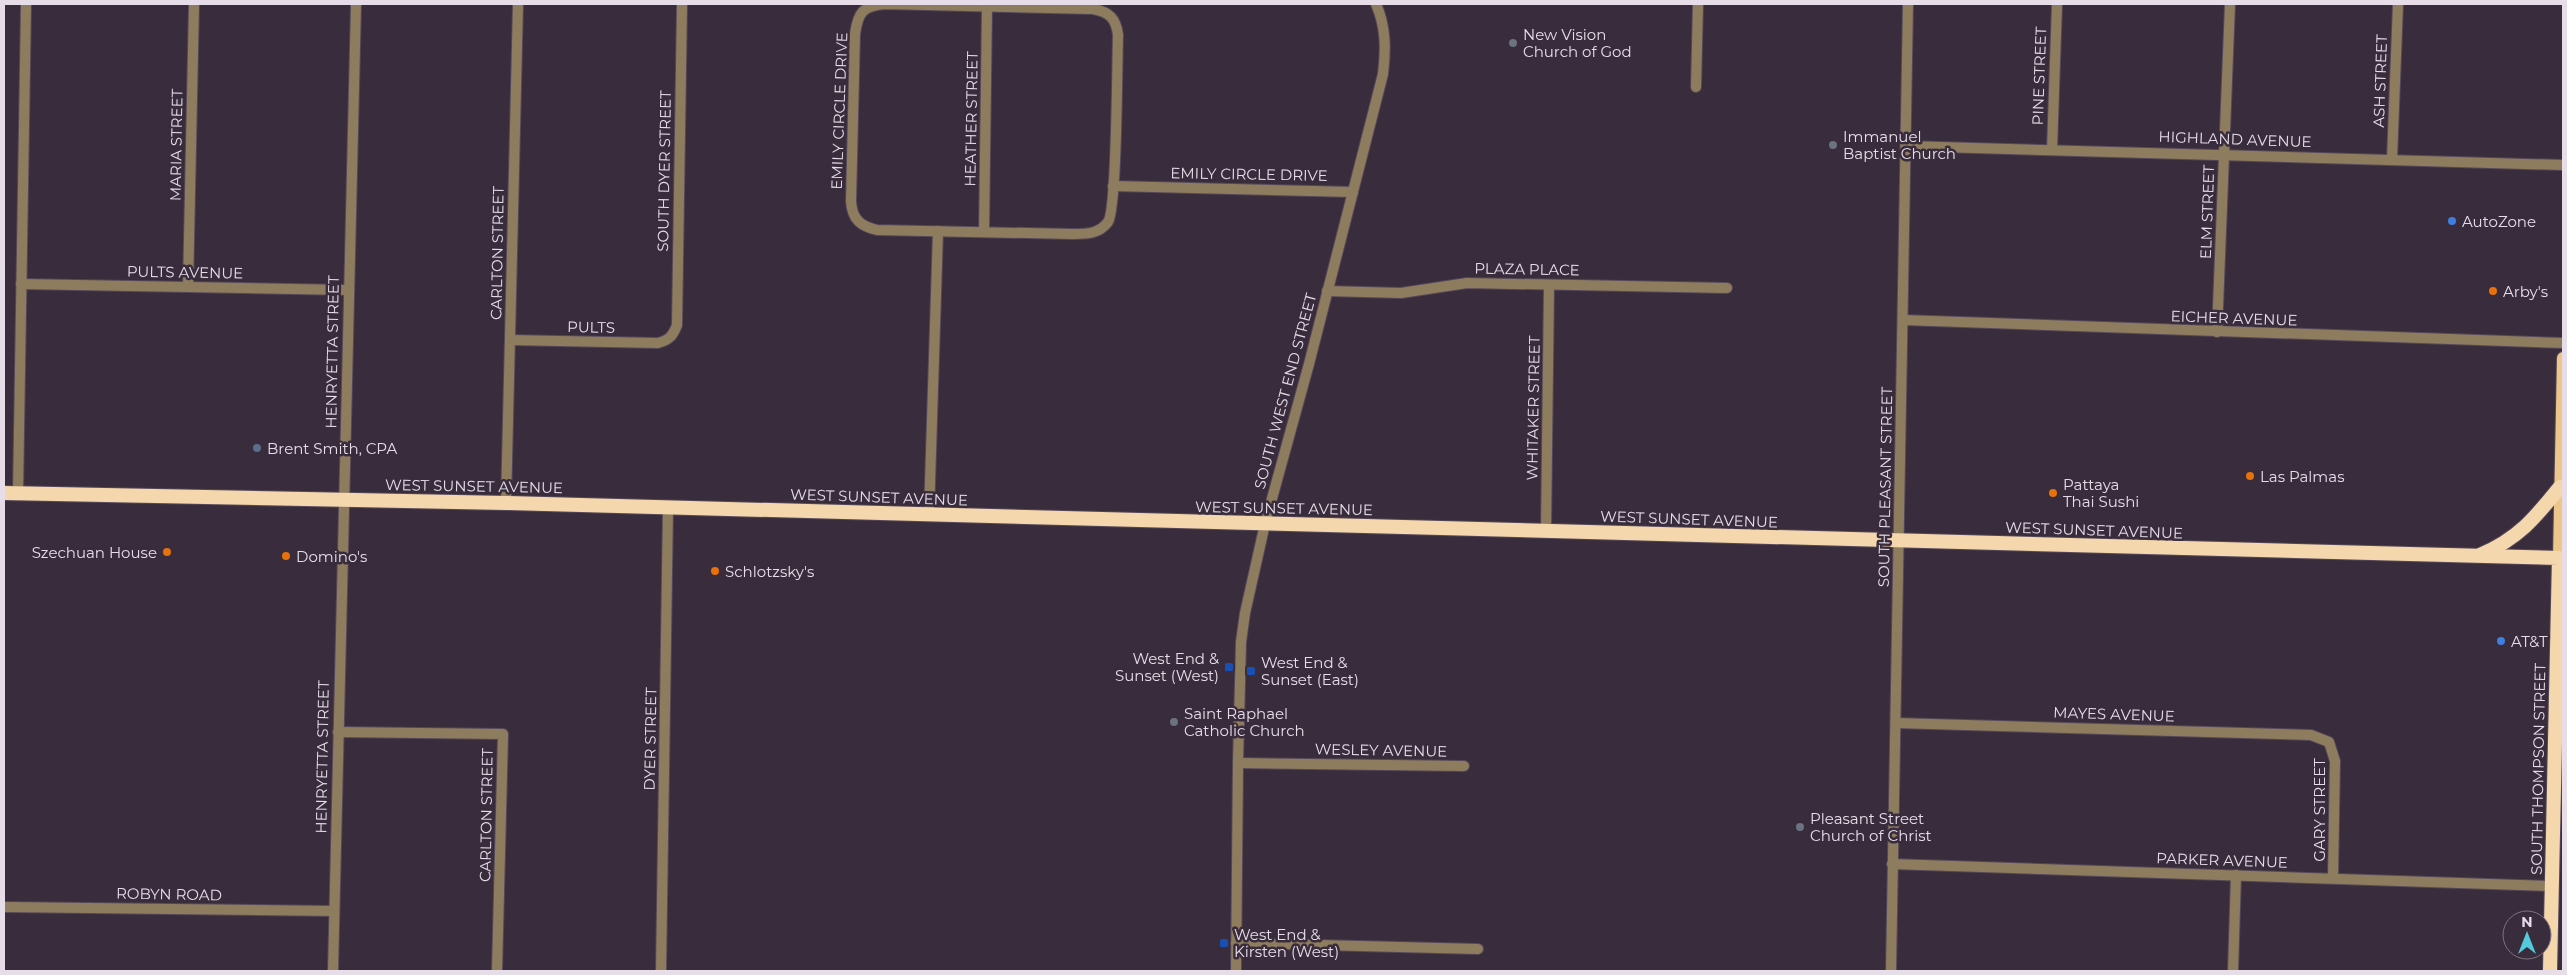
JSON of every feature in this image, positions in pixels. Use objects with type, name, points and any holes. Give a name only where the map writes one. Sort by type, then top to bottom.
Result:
[{"type":"highway","points":[[2477,556],[2498,547],[2518,534],[2534,519],[2560,487]]},
{"type":"highway","name":"WEST SUNSET AVENUE","points":[[11,493],[506,503],[2561,558]]},
{"type":"highway","name":"SOUTH THOMPSON STREET","points":[[2550,971],[2561,558]]},
{"type":"main road","name":"SOUTH THOMPSON STREET","points":[[2561,558],[2560,487],[2563,358]]},
{"type":"street","points":[[11,493],[21,284],[26,4]]},
{"type":"street","name":"MARIA STREET","points":[[188,287],[194,4]]},
{"type":"street","name":"HENRYETTA STREET","points":[[333,971],[356,4]]},
{"type":"street","name":"CARLTON STREET","points":[[506,503],[518,4]]},
{"type":"street","name":"SOUTH DYER STREET","points":[[671,338],[677,325],[682,4]]},
{"type":"street","name":"SOUTH WEST END STREET","points":[[1236,971],[1241,642],[1250,584],[1264,524],[1354,192],[1383,74],[1386,53],[1382,18],[1376,4]]},
{"type":"street","points":[[1696,87],[1698,4]]},
{"type":"street","name":"SOUTH PLEASANT STREET","points":[[1891,971],[1908,4]]},
{"type":"street","name":"PINE STREET","points":[[2052,150],[2057,4]]},
{"type":"street","name":"ELM STREET","points":[[2217,332],[2230,4]]},
{"type":"street","name":"ASH STREET","points":[[2392,159],[2398,4]]},
{"type":"street","name":"EMILY CIRCLE DRIVE","points":[[872,6],[987,6],[1093,9],[1104,11],[1113,17],[1118,35],[1113,186],[1108,221],[1100,230],[1091,234],[867,228],[858,222],[852,212],[855,34],[857,21],[862,12],[872,6]]},
{"type":"street","name":"HEATHER STREET","points":[[984,232],[987,6]]},
{"type":"street","name":"HIGHLAND AVENUE","points":[[1906,146],[2563,165]]},
{"type":"street","name":"EMILY CIRCLE DRIVE","points":[[1113,186],[1354,192]]},
{"type":"street","points":[[929,515],[938,231]]},
{"type":"street","name":"PLAZA PLACE","points":[[1327,291],[1401,293],[1467,283],[1727,288]]},
{"type":"street","name":"PULTS AVENUE","points":[[21,284],[348,290]]},
{"type":"street","name":"WHITAKER STREET","points":[[1546,531],[1549,285]]},
{"type":"street","name":"EICHER AVENUE","points":[[1903,320],[2563,343]]},
{"type":"street","name":"PULTS","points":[[510,340],[658,343],[671,338]]},
{"type":"street","name":"DYER STREET","points":[[661,971],[668,508]]},
{"type":"street","name":"MAYES AVENUE","points":[[1896,723],[2311,735],[2329,742]]},
{"type":"street","name":"CARLTON STREET","points":[[338,732],[503,734],[497,971]]},
{"type":"street","name":"GARY STREET","points":[[2329,742],[2335,761],[2333,878]]},
{"type":"street","name":"WESLEY AVENUE","points":[[1238,763],[1464,766]]},
{"type":"street","name":"PARKER AVENUE","points":[[1892,864],[2552,886]]},
{"type":"street","points":[[2234,971],[2236,876]]},
{"type":"street","name":"ROBYN ROAD","points":[[4,907],[334,912]]},
{"type":"street","points":[[1236,943],[1478,949]]},
{"type":"place","name":"New Vision Church of God","points":[[1513,43]]},
{"type":"place","name":"Immanuel Baptist Church","points":[[1833,145]]},
{"type":"place","name":"AutoZone","points":[[2452,221]]},
{"type":"place","name":"Arby's","points":[[2493,291]]},
{"type":"place","name":"Brent Smith, CPA","points":[[257,448]]},
{"type":"place","name":"Las Palmas","points":[[2250,476]]},
{"type":"place","name":"Pattaya Thai Sushi","points":[[2053,493]]},
{"type":"place","name":"Szechuan House","points":[[167,552]]},
{"type":"place","name":"Domino's","points":[[286,556]]},
{"type":"place","name":"Schlotzsky's","points":[[715,571]]},
{"type":"place","name":"AT&T","points":[[2501,641]]},
{"type":"place","name":"West End & Sunset (West)","points":[[1229,667]]},
{"type":"place","name":"West End & Sunset (East)","points":[[1251,671]]},
{"type":"place","name":"Saint Raphael Catholic Church","points":[[1174,722]]},
{"type":"place","name":"Pleasant Street Church of Christ","points":[[1800,827]]},
{"type":"place","name":"West End & Kirsten (West)","points":[[1224,943]]}]
